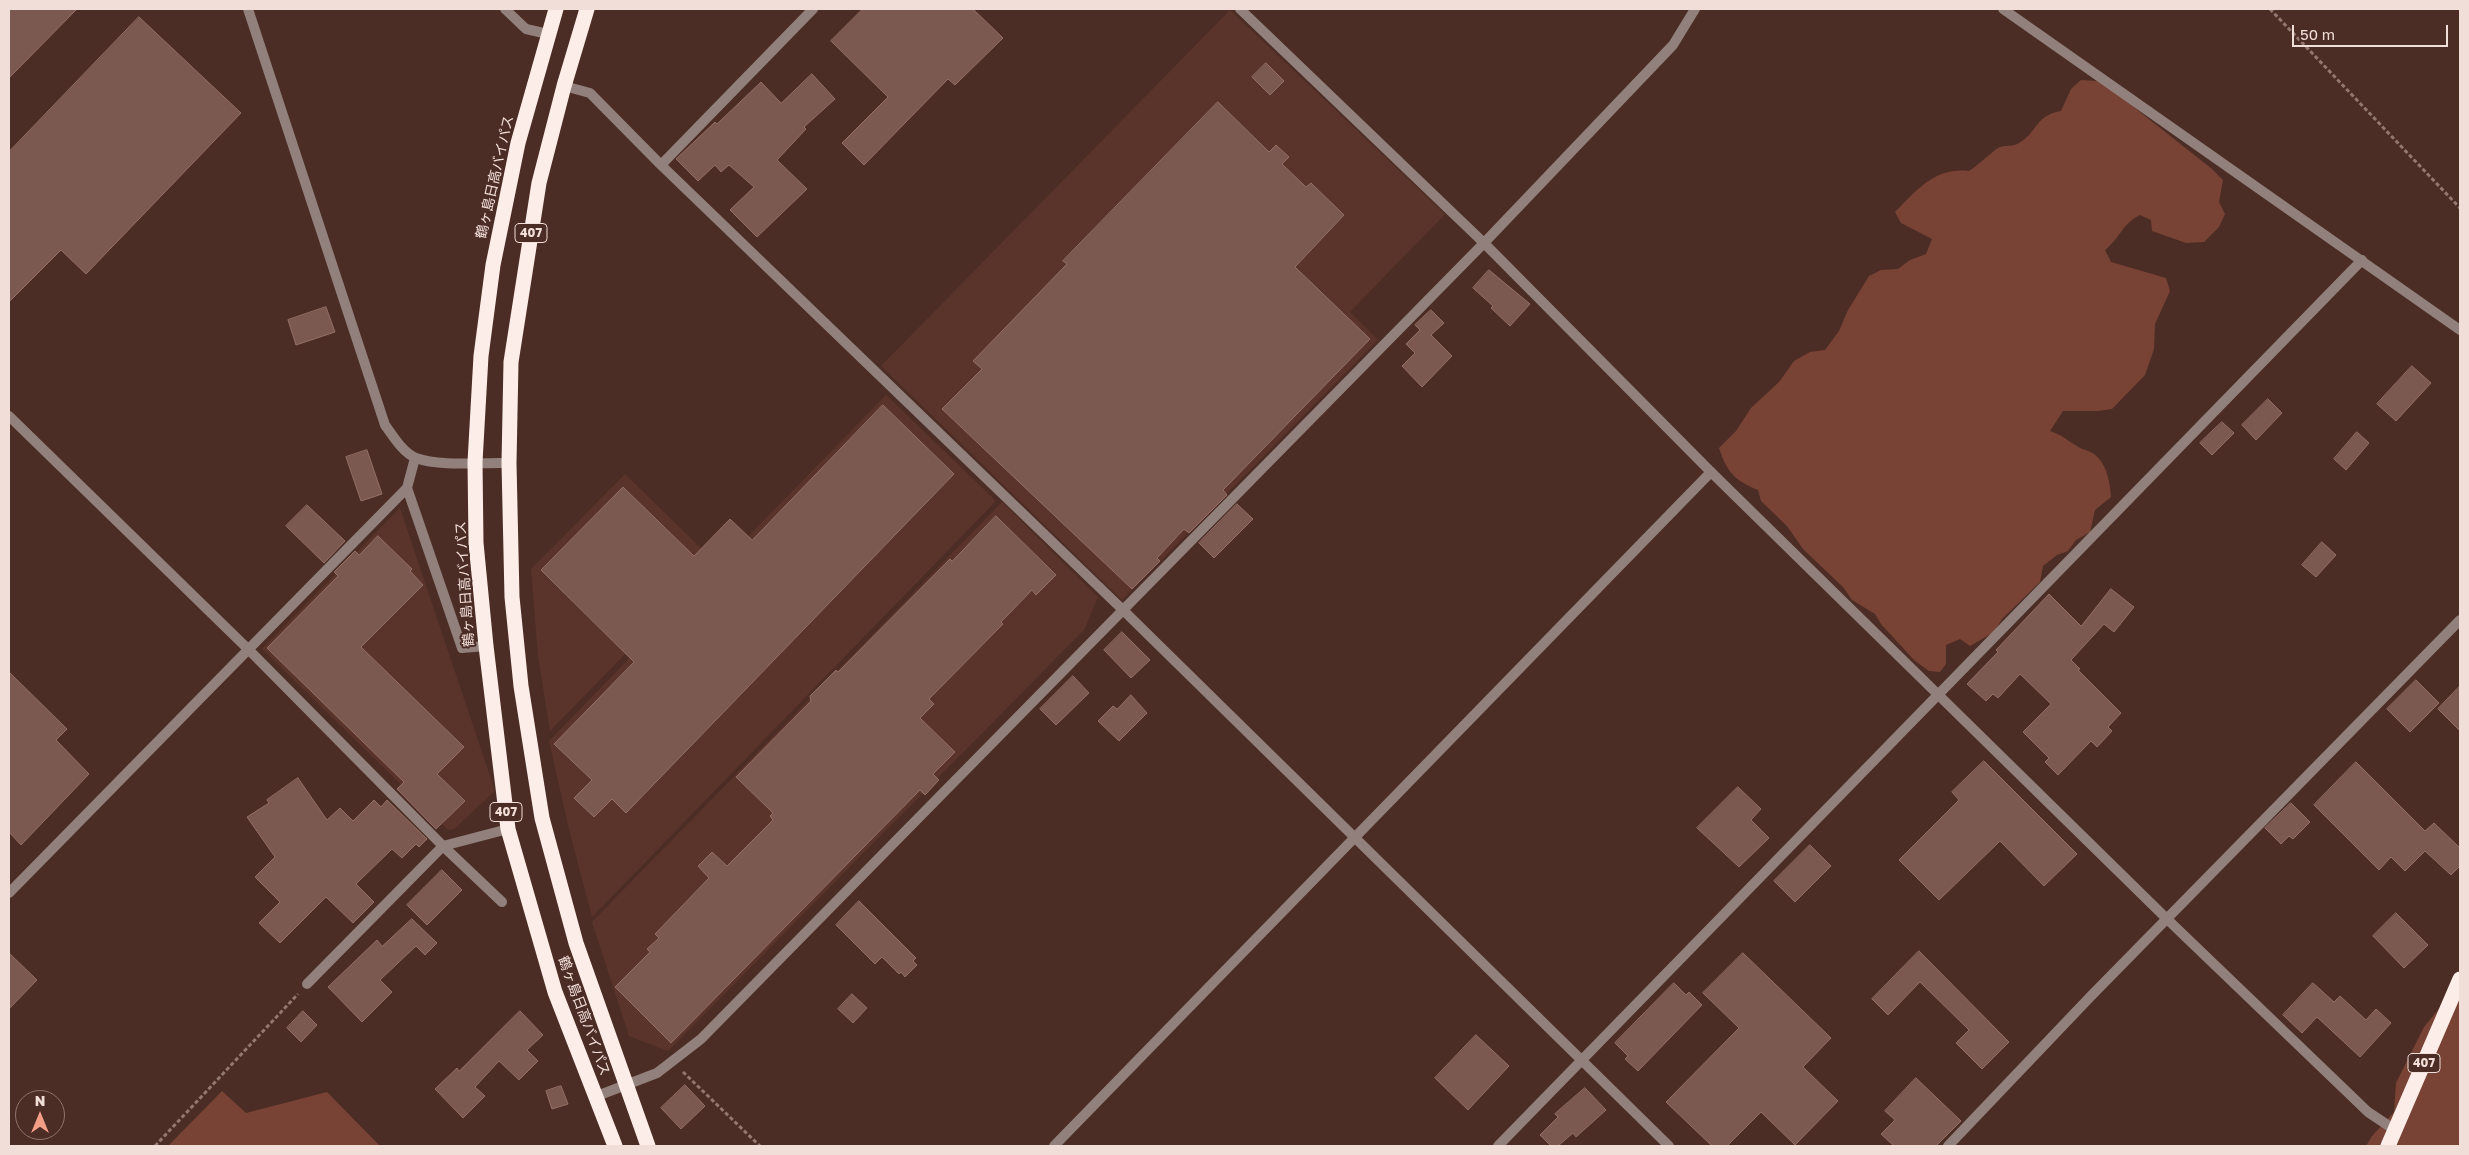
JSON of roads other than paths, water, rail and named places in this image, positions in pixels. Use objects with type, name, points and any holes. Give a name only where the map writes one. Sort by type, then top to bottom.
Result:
[{"type":"highway","name":"鶴ヶ島日高バイパス","points":[[556,9],[518,143],[493,265],[481,356],[475,462],[476,543],[486,646],[508,829],[555,992],[615,1146]]},
{"type":"highway","name":"鶴ヶ島日高バイパス","points":[[587,9],[564,86],[540,182],[522,281],[511,362],[509,463],[512,597],[521,686],[542,818],[576,943],[648,1146]]},
{"type":"highway","name":"407","points":[[2388,1146],[2460,979]]},
{"type":"street","points":[[248,9],[385,425],[398,444],[415,458],[435,462],[509,463]]},
{"type":"street","points":[[505,9],[526,28],[548,34]]},
{"type":"street","points":[[661,165],[813,9]]},
{"type":"street","points":[[1240,9],[1484,243],[1711,472],[2167,919],[2368,1112],[2395,1130]]},
{"type":"street","points":[[597,1096],[657,1073],[674,1062],[708,1032],[1484,243],[1673,45],[1695,9]]},
{"type":"street","points":[[2003,9],[2460,330]]},
{"type":"street","points":[[564,86],[590,93],[661,165],[1124,611],[1669,1146]]},
{"type":"street","points":[[1498,1146],[1940,695],[2362,260]]},
{"type":"street","points":[[9,416],[249,650],[502,902]]},
{"type":"street","points":[[9,894],[407,488],[415,458]]},
{"type":"street","points":[[1054,1146],[1711,472]]},
{"type":"street","points":[[407,488],[462,648],[486,646]]},
{"type":"street","points":[[1948,1146],[2460,620]]},
{"type":"street","points":[[308,984],[444,846],[508,829]]}]
